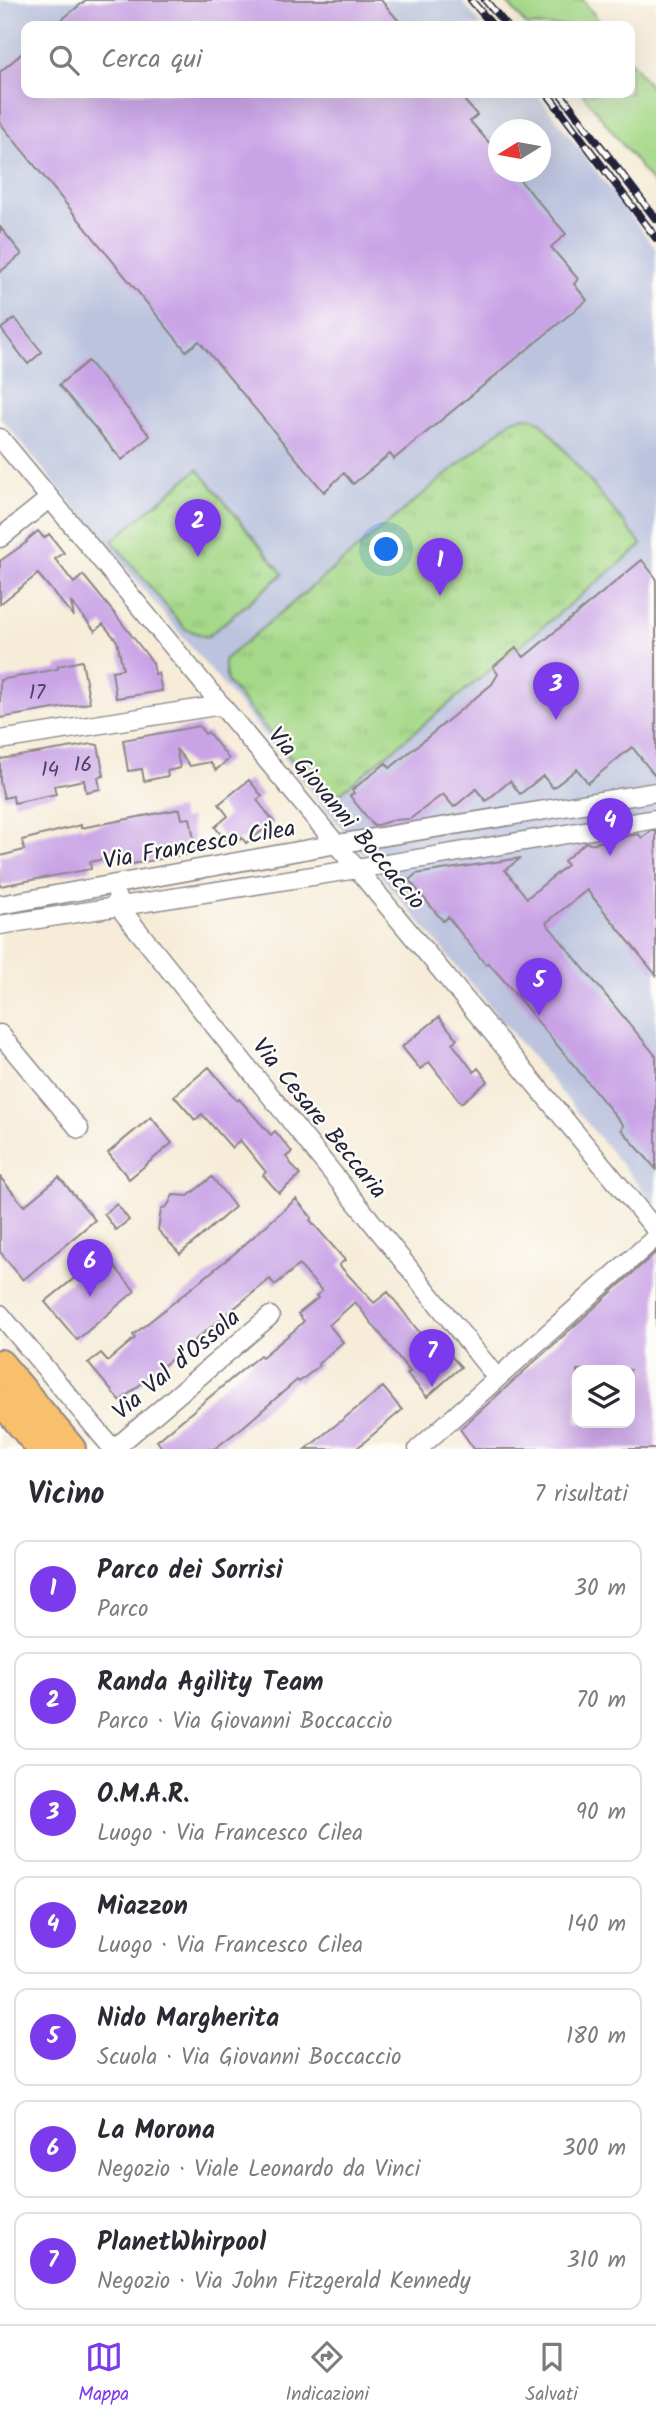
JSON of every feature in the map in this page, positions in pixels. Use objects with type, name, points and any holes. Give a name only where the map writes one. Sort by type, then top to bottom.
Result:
[{"type":"main road","points":[[0,1364],[71,1449]]},
{"type":"main road","points":[[0,1399],[42,1449]]},
{"type":"street","name":"Via Giovanni Boccaccio","points":[[0,438],[656,1230]]},
{"type":"street","points":[[0,538],[50,498]]},
{"type":"street","points":[[0,740],[222,705]]},
{"type":"street","name":"Via Francesco Cilea","points":[[0,905],[337,844],[656,792]]},
{"type":"street","name":"Via Francesco Cilea","points":[[0,925],[656,819]]},
{"type":"street","name":"Via Cesare Beccaria","points":[[114,885],[119,907],[497,1377]]},
{"type":"street","points":[[0,1034],[79,1129]]},
{"type":"street","points":[[418,1449],[656,1237]]},
{"type":"street","points":[[0,1314],[113,1449]]},
{"type":"street","name":"Via Val d'Ossola","points":[[113,1449],[270,1316]]},
{"type":"shaded area","points":[[0,0],[461,0],[478,21],[21,21],[21,98],[540,98],[656,249],[656,1206],[0,417]]},
{"type":"green space","points":[[505,0],[583,0],[599,21],[523,21]]},
{"type":"green space","points":[[635,67],[656,94],[656,187],[586,98],[635,98]]},
{"type":"green space","points":[[534,418],[544,425],[642,545],[328,803],[227,682],[224,660],[512,420]]},
{"type":"green space","points":[[198,469],[283,574],[207,637],[185,629],[112,541]]},
{"type":"building","points":[[86,0],[381,0],[399,21],[60,21]]},
{"type":"building","points":[[21,54],[21,98],[462,98],[477,115],[470,121],[488,141],[488,182],[522,182],[566,234],[551,247],[578,279],[574,284],[587,300],[394,459],[390,454],[353,484],[344,473],[324,492],[199,341],[186,351],[0,123],[0,72]]},
{"type":"building","points":[[0,227],[22,254],[0,272]]},
{"type":"building","points":[[15,318],[42,352],[28,364],[1,329]]},
{"type":"building","points":[[88,361],[150,436],[122,460],[59,385]]},
{"type":"building","points":[[38,531],[44,538],[49,534],[64,553],[55,559],[74,583],[83,575],[153,663],[162,691],[116,698],[112,671],[123,669],[117,641],[103,624],[95,631],[71,602],[74,617],[38,574],[0,604],[0,561]]},
{"type":"building","points":[[642,560],[656,578],[656,777],[632,747],[588,783],[577,769],[553,788],[543,776],[520,794],[510,781],[486,801],[476,789],[454,807],[443,794],[410,819],[393,820],[374,826],[350,796],[354,793],[352,790],[386,763],[390,768],[492,684],[498,674],[493,667],[516,648],[524,657]]},
{"type":"building","points":[[82,661],[90,703],[0,718],[0,680],[58,669],[58,666]]},
{"type":"building","points":[[199,726],[205,734],[208,732],[229,759],[216,770],[210,762],[190,766],[176,749],[180,768],[167,771],[168,776],[144,781],[142,769],[128,771],[123,740]]},
{"type":"building","points":[[98,745],[104,776],[98,777],[100,789],[86,792],[84,780],[54,786],[56,794],[14,803],[13,796],[4,798],[0,782],[0,759]]},
{"type":"building","points":[[249,780],[262,796],[257,800],[274,822],[246,843],[242,838],[231,847],[215,827],[228,816],[219,804]]},
{"type":"building","points":[[180,809],[182,819],[190,818],[196,850],[187,852],[188,854],[132,864],[130,853],[90,862],[91,869],[0,886],[0,856],[24,850],[22,840],[81,825],[81,828]]},
{"type":"building","points":[[651,831],[656,831],[656,975],[587,890],[546,923],[656,1056],[656,1169],[621,1129],[624,1126],[501,977],[488,963],[486,965],[448,917],[443,921],[409,880],[416,874],[521,858],[505,870],[527,898],[567,865],[564,861],[586,842],[590,844],[638,834],[642,838]]},
{"type":"building","points":[[439,1017],[457,1039],[452,1043],[474,1072],[478,1068],[488,1081],[461,1103],[429,1062],[420,1069],[402,1047]]},
{"type":"building","points":[[209,1067],[237,1101],[239,1099],[271,1135],[275,1131],[292,1152],[286,1157],[300,1175],[279,1193],[263,1175],[266,1172],[240,1140],[232,1148],[202,1114],[195,1120],[174,1096]]},
{"type":"building","points":[[151,1117],[172,1143],[129,1179],[108,1153]]},
{"type":"building","points":[[0,1177],[24,1206],[59,1177],[95,1220],[23,1280],[0,1252]]},
{"type":"building","points":[[212,1177],[235,1207],[180,1254],[158,1230],[161,1210],[168,1205],[173,1195],[188,1196]]},
{"type":"building","points":[[296,1199],[312,1218],[310,1220],[345,1260],[339,1265],[374,1303],[388,1292],[434,1351],[441,1345],[461,1367],[427,1397],[355,1302],[329,1325],[343,1342],[318,1364],[319,1366],[299,1382],[297,1380],[243,1427],[214,1449],[163,1449],[157,1441],[260,1355],[262,1357],[296,1329],[304,1321],[298,1314],[318,1298],[316,1296],[322,1291],[299,1265],[275,1285],[270,1279],[120,1401],[88,1363],[101,1353],[108,1361],[135,1338],[133,1335],[235,1253]]},
{"type":"building","points":[[117,1204],[129,1220],[116,1230],[104,1214]]},
{"type":"building","points":[[656,1252],[656,1449],[474,1449],[460,1429]]},
{"type":"building","points":[[104,1254],[135,1291],[77,1340],[45,1302]]},
{"type":"building","points":[[383,1387],[402,1410],[356,1449],[306,1449]]},
{"type":"railway","points":[[471,0],[489,21]]},
{"type":"railway","points":[[485,0],[503,21]]},
{"type":"railway","points":[[551,98],[656,238]]},
{"type":"railway","points":[[564,98],[656,219]]},
{"type":"place","name":"Randa Agility Team","points":[[198,557]]},
{"type":"place","name":"Parco dei Sorrisi","points":[[440,596]]},
{"type":"place","name":"O.M.A.R.","points":[[556,720]]},
{"type":"place","name":"Miazzon","points":[[610,856]]},
{"type":"place","name":"Nido Margherita","points":[[539,1016]]},
{"type":"place","name":"La Morona","points":[[90,1297]]},
{"type":"place","name":"PlanetWhirpool","points":[[432,1387]]}]
